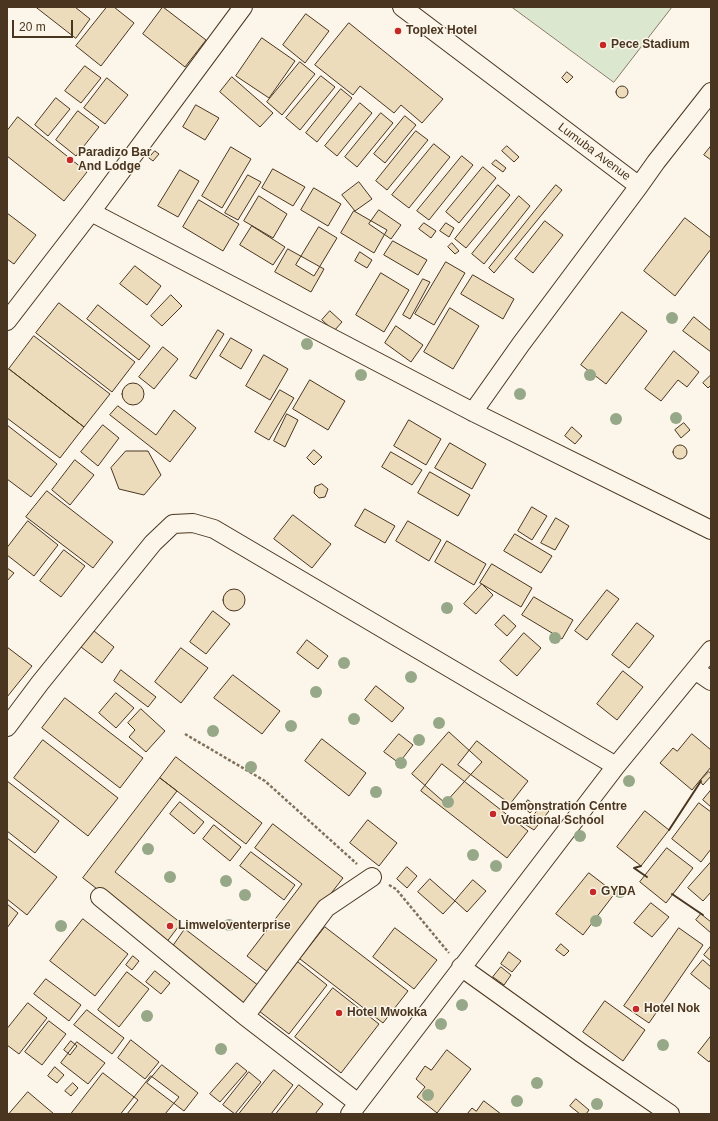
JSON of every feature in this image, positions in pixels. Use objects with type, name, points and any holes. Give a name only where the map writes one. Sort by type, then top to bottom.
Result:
[{"type":"street","points":[[7,321],[91,212],[243,7]]},
{"type":"street","name":"Lumuba Avenue","points":[[402,7],[639,186],[521,344],[473,412]]},
{"type":"street","points":[[639,186],[711,92]]},
{"type":"street","points":[[91,212],[473,412],[711,530]]},
{"type":"street","points":[[7,727],[45,677],[153,543],[173,524],[193,523],[214,529],[616,766]]},
{"type":"street","points":[[100,897],[354,1108],[616,766],[711,650]]},
{"type":"street","points":[[695,670],[711,681]]},
{"type":"street","points":[[245,1016],[326,908],[372,877]]},
{"type":"street","points":[[461,967],[581,1053],[670,1114]]},
{"type":"path","points":[[185,734],[265,781],[372,877],[396,889],[461,967]]},
{"type":"green space","name":"Pece Stadium","points":[[512,7],[672,7],[614,82]]},
{"type":"building","points":[[36,7],[75,7],[90,19],[76,38]]},
{"type":"building","points":[[107,7],[114,7],[134,23],[101,66],[76,46]]},
{"type":"building","points":[[163,7],[206,40],[185,67],[143,34]]},
{"type":"building","points":[[306,14],[329,31],[305,63],[283,45]]},
{"type":"building","points":[[349,23],[443,99],[422,123],[401,105],[394,113],[360,86],[353,95],[315,65]]},
{"type":"building","points":[[262,38],[295,61],[269,98],[236,76]]},
{"type":"building","points":[[300,62],[315,74],[282,115],[267,102]]},
{"type":"building","points":[[85,66],[101,78],[81,103],[65,91]]},
{"type":"building","points":[[567,72],[573,77],[567,83],[562,78]]},
{"type":"building","points":[[321,76],[335,87],[300,130],[286,118]]},
{"type":"building","points":[[232,77],[273,113],[260,127],[220,92]]},
{"type":"building","points":[[107,78],[128,95],[105,124],[84,108]]},
{"type":"building","points":[[620,86],[624,86],[628,92],[624,98],[620,98],[616,94],[616,90]]},
{"type":"building","points":[[341,89],[352,98],[317,142],[306,133]]},
{"type":"building","points":[[56,98],[70,109],[48,136],[35,125]]},
{"type":"building","points":[[360,103],[372,113],[337,156],[325,146]]},
{"type":"building","points":[[196,105],[219,118],[205,140],[183,127]]},
{"type":"building","points":[[78,111],[99,127],[76,156],[56,140]]},
{"type":"building","points":[[381,113],[393,123],[357,167],[345,157]]},
{"type":"building","points":[[405,116],[416,125],[385,163],[374,154]]},
{"type":"building","points":[[18,117],[87,172],[64,201],[7,156],[7,131]]},
{"type":"building","points":[[416,131],[428,140],[387,190],[376,181]]},
{"type":"building","points":[[434,144],[450,157],[409,208],[392,195]]},
{"type":"building","points":[[507,146],[519,157],[514,162],[502,151]]},
{"type":"building","points":[[711,146],[711,160],[704,155]]},
{"type":"building","points":[[231,147],[251,159],[222,208],[202,196]]},
{"type":"building","points":[[155,151],[159,154],[153,161],[149,158]]},
{"type":"building","points":[[462,156],[473,165],[429,220],[417,211]]},
{"type":"building","points":[[496,160],[506,168],[503,172],[492,164]]},
{"type":"building","points":[[483,167],[496,178],[459,223],[446,212]]},
{"type":"building","points":[[273,169],[305,187],[293,206],[262,188]]},
{"type":"building","points":[[180,170],[199,181],[178,217],[158,206]]},
{"type":"building","points":[[248,175],[261,182],[238,220],[225,213]]},
{"type":"building","points":[[359,182],[372,199],[355,211],[342,195]]},
{"type":"building","points":[[498,185],[510,195],[466,248],[455,239]]},
{"type":"building","points":[[556,185],[562,190],[494,273],[489,268]]},
{"type":"building","points":[[314,188],[341,204],[328,226],[301,210]]},
{"type":"building","points":[[259,196],[287,214],[273,238],[244,221]]},
{"type":"building","points":[[519,196],[530,206],[484,264],[472,254]]},
{"type":"building","points":[[199,200],[239,224],[223,251],[183,227]]},
{"type":"building","points":[[379,210],[401,225],[391,239],[369,224]]},
{"type":"building","points":[[354,211],[387,230],[374,253],[341,233]]},
{"type":"building","points":[[7,213],[36,235],[14,264],[7,259]]},
{"type":"building","points":[[685,218],[711,238],[711,249],[675,296],[644,271]]},
{"type":"building","points":[[545,221],[563,235],[533,273],[515,259]]},
{"type":"building","points":[[424,223],[436,231],[431,238],[419,229]]},
{"type":"building","points":[[446,223],[454,228],[449,237],[440,231]]},
{"type":"building","points":[[252,226],[285,247],[273,265],[240,245]]},
{"type":"building","points":[[319,227],[337,238],[314,276],[296,265]]},
{"type":"building","points":[[393,241],[427,260],[418,275],[384,255]]},
{"type":"building","points":[[452,243],[459,251],[455,254],[448,247]]},
{"type":"building","points":[[288,249],[324,269],[311,292],[275,272]]},
{"type":"building","points":[[360,252],[372,260],[367,268],[355,261]]},
{"type":"building","points":[[446,262],[465,273],[434,325],[415,314]]},
{"type":"building","points":[[135,266],[161,286],[147,305],[120,284]]},
{"type":"building","points":[[381,273],[409,290],[384,332],[356,315]]},
{"type":"building","points":[[473,275],[514,299],[503,319],[461,294]]},
{"type":"building","points":[[423,279],[430,282],[410,319],[403,315]]},
{"type":"building","points":[[171,295],[182,306],[162,326],[151,316]]},
{"type":"building","points":[[59,303],[135,362],[112,392],[36,333]]},
{"type":"building","points":[[98,305],[150,346],[139,360],[87,319]]},
{"type":"building","points":[[450,308],[479,326],[453,369],[424,352]]},
{"type":"building","points":[[330,311],[342,322],[334,331],[322,320]]},
{"type":"building","points":[[622,312],[647,331],[606,384],[581,365]]},
{"type":"building","points":[[694,317],[711,331],[711,352],[683,331]]},
{"type":"building","points":[[396,326],[423,345],[411,362],[385,343]]},
{"type":"building","points":[[218,330],[224,334],[196,379],[190,376]]},
{"type":"building","points":[[34,336],[110,394],[84,427],[9,369]]},
{"type":"building","points":[[231,338],[252,350],[241,369],[220,356]]},
{"type":"building","points":[[163,347],[178,359],[154,389],[139,377]]},
{"type":"building","points":[[674,351],[699,372],[687,387],[678,380],[661,401],[645,389]]},
{"type":"building","points":[[264,355],[288,369],[270,400],[246,386]]},
{"type":"building","points":[[9,369],[84,427],[60,458],[7,418],[7,371]]},
{"type":"building","points":[[711,375],[711,385],[708,388],[703,383]]},
{"type":"building","points":[[310,380],[345,401],[328,430],[293,409]]},
{"type":"building","points":[[133,383],[141,386],[144,394],[141,402],[133,405],[125,402],[122,394],[125,386]]},
{"type":"building","points":[[280,390],[294,398],[269,440],[255,432]]},
{"type":"building","points":[[118,406],[156,435],[174,410],[196,428],[170,462],[110,415]]},
{"type":"building","points":[[287,414],[298,420],[285,447],[274,441]]},
{"type":"building","points":[[409,420],[441,439],[426,465],[394,446]]},
{"type":"building","points":[[684,423],[690,430],[681,438],[675,430]]},
{"type":"building","points":[[7,425],[57,464],[31,497],[7,479]]},
{"type":"building","points":[[103,425],[119,438],[98,466],[81,452]]},
{"type":"building","points":[[572,427],[582,436],[575,444],[565,436]]},
{"type":"building","points":[[450,443],[486,464],[472,489],[435,468]]},
{"type":"building","points":[[677,445],[683,445],[687,449],[687,455],[683,459],[677,459],[673,455],[673,449]]},
{"type":"building","points":[[314,450],[322,457],[314,465],[307,458]]},
{"type":"building","points":[[126,451],[148,451],[161,475],[144,495],[119,489],[111,468]]},
{"type":"building","points":[[391,452],[422,470],[412,485],[382,467]]},
{"type":"building","points":[[75,460],[94,475],[70,505],[52,490]]},
{"type":"building","points":[[430,472],[470,495],[458,516],[418,493]]},
{"type":"building","points":[[322,484],[328,489],[325,497],[319,498],[314,493],[315,487]]},
{"type":"building","points":[[47,491],[113,542],[93,568],[26,517]]},
{"type":"building","points":[[532,507],[547,516],[532,540],[518,531]]},
{"type":"building","points":[[365,509],[395,526],[385,543],[355,526]]},
{"type":"building","points":[[293,515],[331,544],[312,568],[274,539]]},
{"type":"building","points":[[556,518],[569,526],[555,550],[541,543]]},
{"type":"building","points":[[28,521],[58,545],[34,576],[7,555],[7,548]]},
{"type":"building","points":[[408,521],[441,540],[429,561],[396,541]]},
{"type":"building","points":[[515,534],[552,556],[541,573],[504,551]]},
{"type":"building","points":[[447,541],[486,564],[474,585],[435,562]]},
{"type":"building","points":[[64,550],[85,566],[61,597],[40,581]]},
{"type":"building","points":[[492,564],[532,588],[521,607],[480,583]]},
{"type":"building","points":[[7,568],[14,573],[7,581]]},
{"type":"building","points":[[482,584],[493,595],[476,614],[464,604]]},
{"type":"building","points":[[234,589],[242,592],[245,600],[242,608],[234,611],[226,608],[223,600],[226,592]]},
{"type":"building","points":[[607,590],[619,599],[587,640],[575,631]]},
{"type":"building","points":[[534,597],[573,620],[562,639],[522,615]]},
{"type":"building","points":[[213,611],[230,624],[206,654],[190,642]]},
{"type":"building","points":[[504,615],[516,626],[507,636],[495,625]]},
{"type":"building","points":[[637,623],[654,636],[629,668],[612,655]]},
{"type":"building","points":[[94,631],[114,647],[102,663],[81,647]]},
{"type":"building","points":[[524,633],[541,648],[517,676],[500,661]]},
{"type":"building","points":[[307,640],[328,656],[318,669],[297,653]]},
{"type":"building","points":[[7,647],[32,666],[7,697]]},
{"type":"building","points":[[181,648],[208,668],[181,703],[155,682]]},
{"type":"building","points":[[121,670],[156,697],[148,707],[114,681]]},
{"type":"building","points":[[623,671],[643,687],[617,720],[597,704]]},
{"type":"building","points":[[233,675],[280,711],[262,734],[214,698]]},
{"type":"building","points":[[376,686],[404,708],[392,722],[365,700]]},
{"type":"building","points":[[116,693],[134,708],[116,728],[99,713]]},
{"type":"building","points":[[65,698],[143,758],[120,788],[42,728]]},
{"type":"building","points":[[141,709],[165,731],[146,752],[129,737],[135,730],[128,723]]},
{"type":"building","points":[[449,732],[482,762],[445,803],[412,774]]},
{"type":"building","points":[[399,734],[413,745],[399,763],[384,752]]},
{"type":"building","points":[[692,734],[711,750],[711,767],[692,790],[660,763],[673,748],[677,751]]},
{"type":"building","points":[[322,739],[366,773],[349,796],[305,761]]},
{"type":"building","points":[[43,740],[118,798],[88,836],[14,778]]},
{"type":"building","points":[[477,741],[528,781],[510,804],[458,765]]},
{"type":"building","points":[[176,757],[262,823],[246,844],[160,778]]},
{"type":"building","points":[[442,764],[528,831],[507,858],[421,791]]},
{"type":"building","points":[[709,772],[711,773],[711,776],[703,785],[700,781]]},
{"type":"building","points":[[160,778],[177,791],[115,872],[181,923],[166,943],[83,878]]},
{"type":"building","points":[[7,781],[59,821],[35,853],[7,831]]},
{"type":"building","points":[[711,790],[711,807],[703,800]]},
{"type":"building","points":[[528,800],[536,806],[530,813],[523,807]]},
{"type":"building","points":[[180,802],[204,822],[194,834],[170,814]]},
{"type":"building","points":[[699,803],[711,812],[711,849],[701,862],[672,839]]},
{"type":"building","points":[[542,805],[549,811],[534,830],[526,825]]},
{"type":"building","points":[[645,811],[669,830],[641,866],[617,847]]},
{"type":"building","points":[[368,820],[397,843],[379,866],[350,843]]},
{"type":"building","points":[[273,824],[343,878],[269,973],[247,956],[302,884],[255,848]]},
{"type":"building","points":[[214,825],[241,847],[230,861],[203,839]]},
{"type":"building","points":[[7,838],[57,877],[27,915],[7,899]]},
{"type":"building","points":[[667,848],[693,868],[666,903],[640,882]]},
{"type":"building","points":[[251,852],[295,885],[284,900],[240,866]]},
{"type":"building","points":[[711,862],[711,892],[703,901],[688,888]]},
{"type":"building","points":[[407,867],[417,876],[407,888],[397,879]]},
{"type":"building","points":[[589,873],[615,893],[583,935],[556,914]]},
{"type":"building","points":[[430,879],[455,901],[443,914],[418,892]]},
{"type":"building","points":[[473,880],[486,891],[467,912],[455,901]]},
{"type":"building","points":[[651,903],[669,917],[652,937],[634,923]]},
{"type":"building","points":[[7,904],[18,913],[7,928]]},
{"type":"building","points":[[701,914],[711,922],[711,933],[696,920]]},
{"type":"building","points":[[83,919],[128,954],[95,996],[50,961]]},
{"type":"building","points":[[325,927],[408,991],[383,1023],[300,959]]},
{"type":"building","points":[[395,928],[437,960],[414,989],[373,957]]},
{"type":"building","points":[[679,928],[703,945],[649,1023],[624,1006]]},
{"type":"building","points":[[185,929],[259,986],[245,1005],[171,949]]},
{"type":"building","points":[[561,944],[569,951],[564,956],[556,950]]},
{"type":"building","points":[[711,946],[711,961],[704,955]]},
{"type":"building","points":[[509,952],[521,961],[512,972],[501,964]]},
{"type":"building","points":[[133,956],[139,961],[132,970],[126,965]]},
{"type":"building","points":[[703,960],[711,967],[711,990],[691,974]]},
{"type":"building","points":[[298,962],[327,985],[289,1034],[259,1011]]},
{"type":"building","points":[[501,967],[511,975],[504,985],[493,977]]},
{"type":"building","points":[[155,971],[170,983],[161,994],[146,982]]},
{"type":"building","points":[[127,972],[149,989],[119,1027],[98,1010]]},
{"type":"building","points":[[46,979],[81,1005],[69,1021],[34,994]]},
{"type":"building","points":[[333,988],[379,1024],[341,1073],[295,1037]]},
{"type":"building","points":[[605,1001],[645,1030],[623,1061],[583,1032]]},
{"type":"building","points":[[28,1003],[47,1018],[19,1054],[7,1045],[7,1029]]},
{"type":"building","points":[[87,1010],[124,1038],[112,1054],[74,1025]]},
{"type":"building","points":[[49,1021],[66,1034],[42,1065],[25,1052]]},
{"type":"building","points":[[711,1036],[711,1059],[709,1062],[698,1053]]},
{"type":"building","points":[[131,1040],[159,1062],[145,1079],[118,1058]]},
{"type":"building","points":[[71,1041],[77,1046],[70,1055],[64,1050]]},
{"type":"building","points":[[77,1042],[105,1063],[88,1084],[61,1063]]},
{"type":"building","points":[[447,1050],[471,1069],[437,1113],[417,1097],[425,1087],[416,1079],[425,1066],[431,1070]]},
{"type":"building","points":[[237,1063],[247,1071],[220,1102],[210,1094]]},
{"type":"building","points":[[162,1065],[198,1093],[184,1111],[147,1083]]},
{"type":"building","points":[[55,1067],[64,1075],[57,1083],[48,1076]]},
{"type":"building","points":[[274,1070],[293,1085],[271,1114],[239,1114]]},
{"type":"building","points":[[249,1072],[261,1082],[235,1114],[223,1105]]},
{"type":"building","points":[[103,1073],[138,1100],[127,1114],[71,1114]]},
{"type":"building","points":[[151,1076],[179,1097],[165,1114],[121,1114]]},
{"type":"building","points":[[73,1083],[78,1088],[71,1096],[65,1091]]},
{"type":"building","points":[[299,1085],[323,1104],[315,1114],[276,1114]]},
{"type":"building","points":[[28,1092],[54,1114],[9,1114]]},
{"type":"building","points":[[576,1099],[589,1110],[586,1114],[580,1114],[570,1106]]},
{"type":"building","points":[[484,1101],[501,1114],[467,1114],[472,1108],[476,1111]]},
{"type":"wall","points":[[669,830],[701,781]]},
{"type":"wall","points":[[641,866],[634,868],[647,877]]},
{"type":"wall","points":[[672,894],[703,915]]},
{"type":"place","name":"Toplex Hotel","points":[[398,31]]},
{"type":"place","name":"Pece Stadium","points":[[603,45]]},
{"type":"place","name":"Paradizo Bar And Lodge","points":[[70,160]]},
{"type":"place","name":"Demonstration Centre Vocational School","points":[[493,814]]},
{"type":"place","name":"GYDA","points":[[593,892]]},
{"type":"place","name":"Limweloventerprise","points":[[170,926]]},
{"type":"place","name":"Hotel Nok","points":[[636,1009]]},
{"type":"place","name":"Hotel Mwokka","points":[[339,1013]]}]
